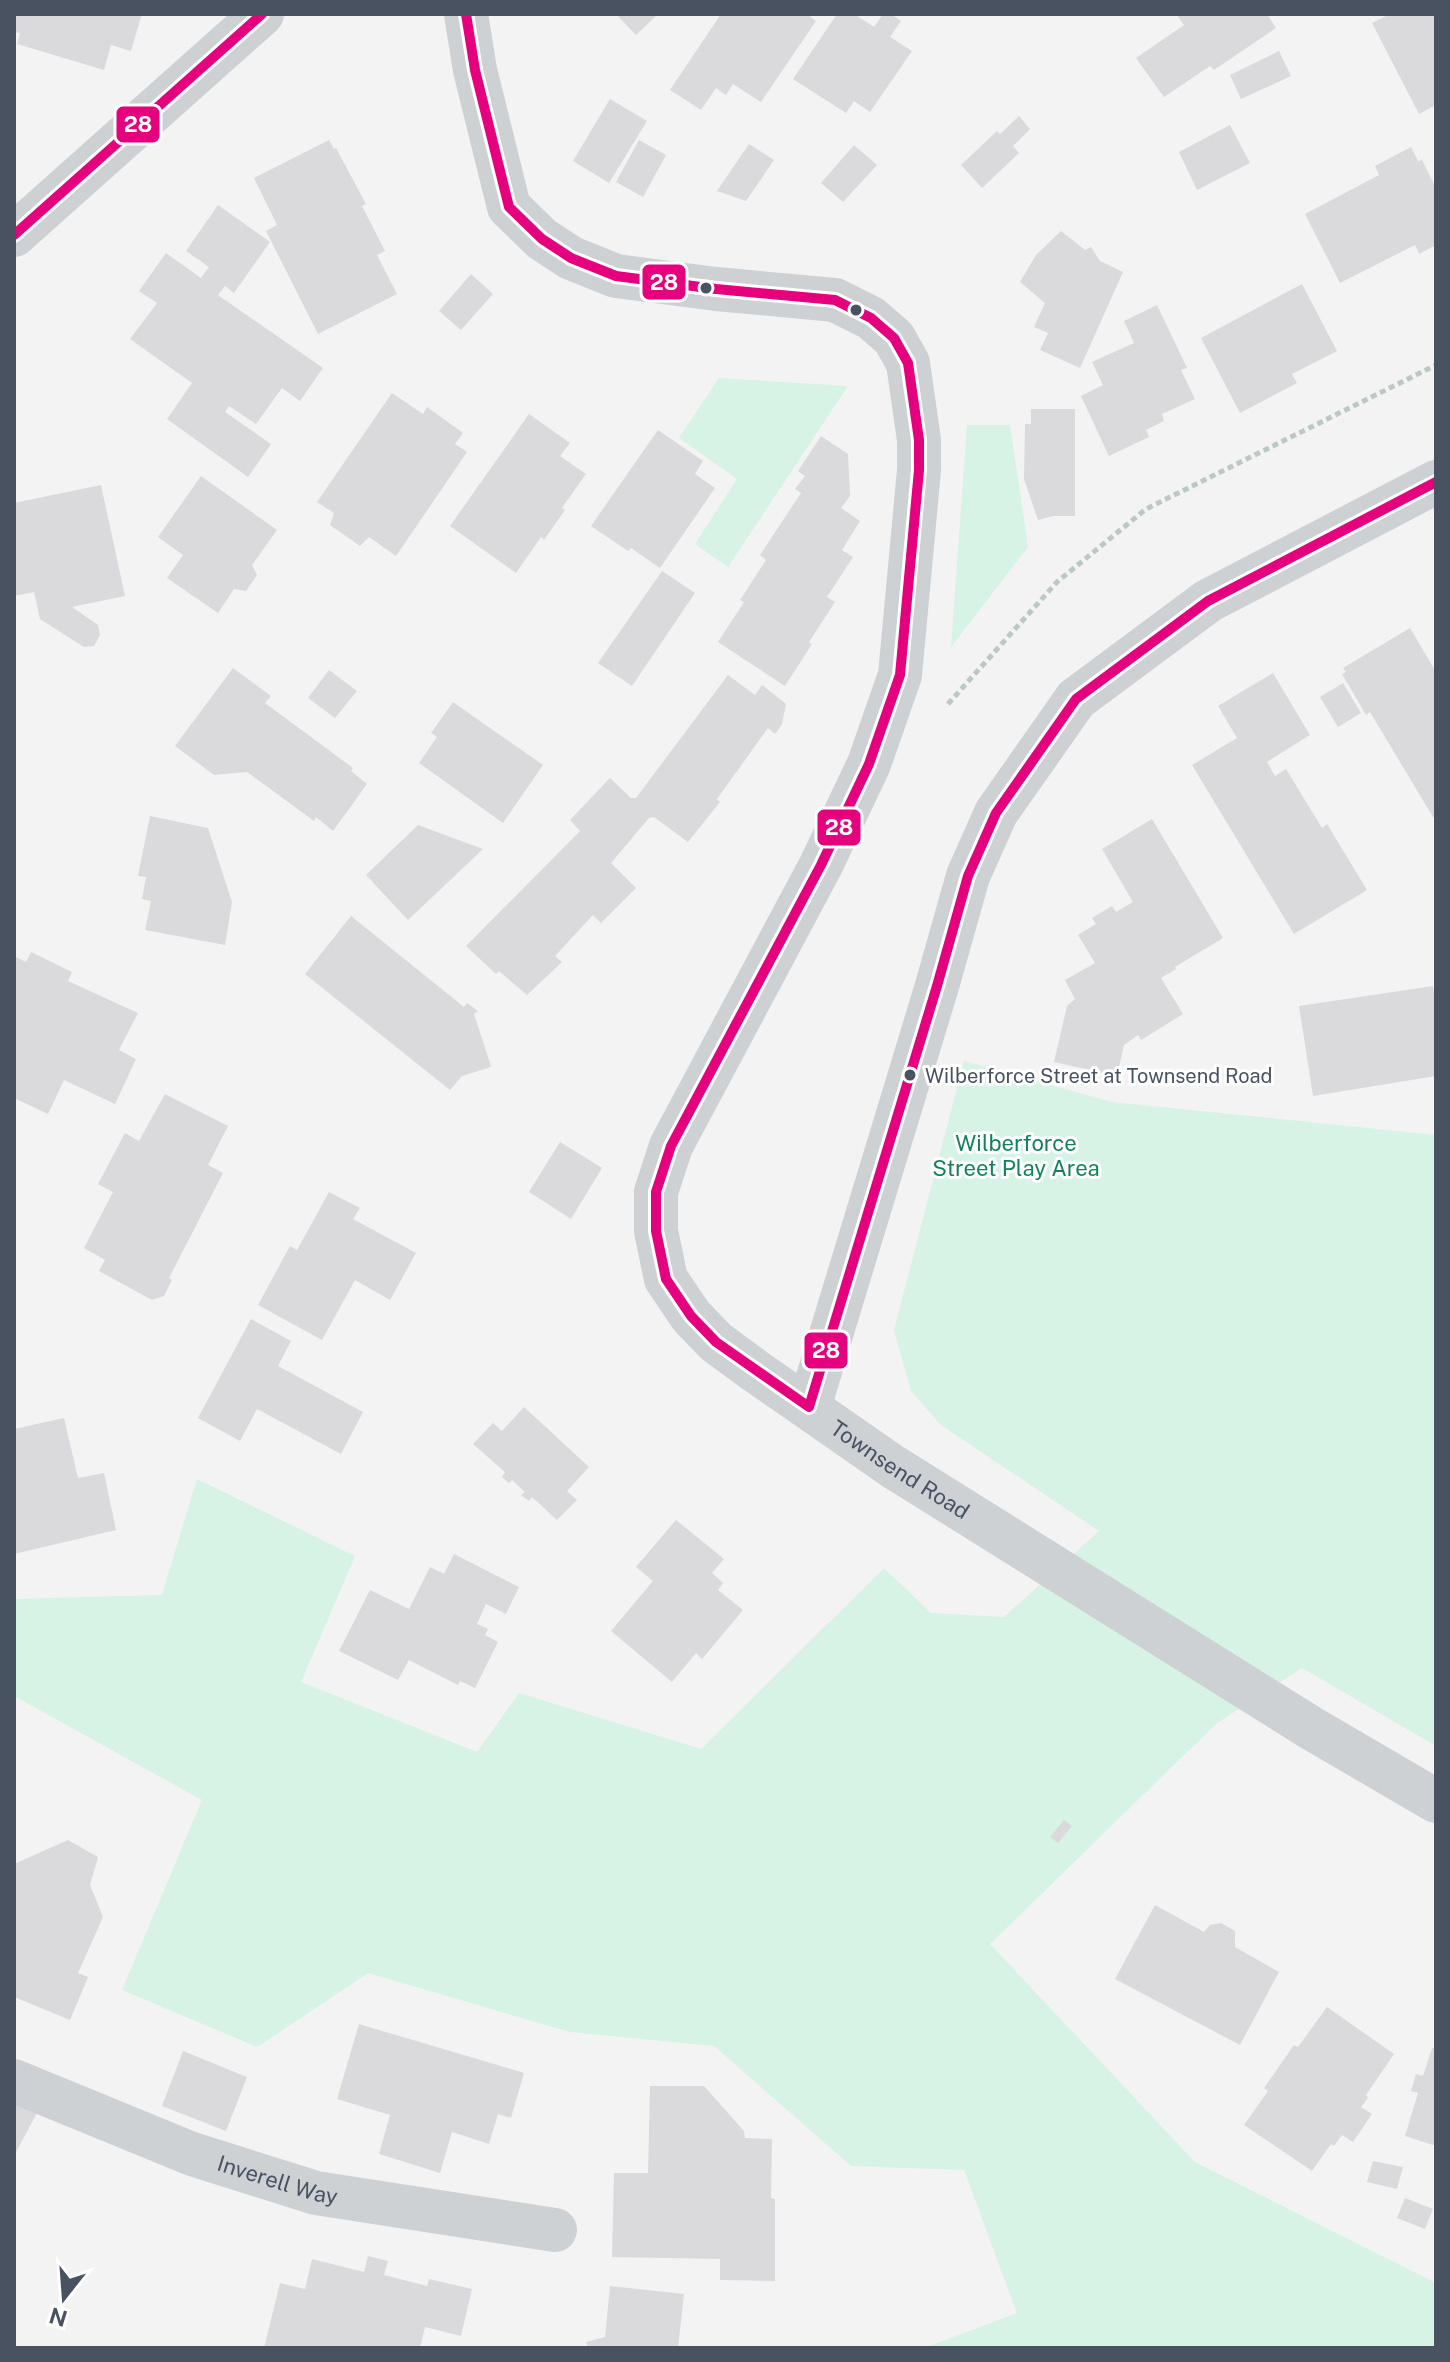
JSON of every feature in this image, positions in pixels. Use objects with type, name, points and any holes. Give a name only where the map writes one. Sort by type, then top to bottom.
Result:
[{"type":"street","points":[[14,235],[262,14]]},
{"type":"street","name":"Townsend Road","points":[[466,14],[475,70],[509,207],[542,239],[571,258],[616,276],[835,300],[871,318],[894,338],[908,363],[919,440],[919,470],[900,675],[869,764],[821,865],[671,1146],[656,1192],[656,1231],[666,1279],[691,1316],[716,1342],[892,1466],[1311,1728],[1436,1801]]},
{"type":"street","points":[[809,1407],[968,876],[996,813],[1076,699],[1208,601],[1436,482]]},
{"type":"street","name":"Inverell Way","points":[[14,2081],[192,2154],[316,2193],[555,2230]]},
{"type":"path","points":[[885,719],[923,730],[1057,582],[1146,509],[1436,365]]},
{"type":"green space","points":[[719,378],[848,386],[728,567],[695,544],[737,479],[679,438]]},
{"type":"green space","points":[[967,425],[1010,425],[1028,547],[951,647]]},
{"type":"green space","name":"Wilberforce Street Play Area","points":[[964,1061],[1112,1102],[1436,1135],[1436,1746],[1302,1668],[1217,1723],[990,1944],[1195,2162],[1436,2283],[1436,2348],[924,2348],[1017,2313],[964,2170],[851,2166],[714,2046],[570,2032],[368,1973],[257,2047],[122,1990],[202,1800],[14,1696],[14,1599],[162,1595],[197,1479],[355,1556],[301,1682],[477,1752],[519,1693],[701,1749],[884,1568],[931,1613],[1004,1617],[1099,1531],[941,1425],[911,1391],[894,1330]]},
{"type":"building","points":[[14,14],[142,14],[131,51],[111,45],[104,70],[17,44],[20,33],[14,32]]},
{"type":"building","points":[[616,14],[658,14],[636,35]]},
{"type":"building","points":[[721,14],[807,14],[816,21],[761,102],[733,84],[726,95],[716,88],[701,110],[670,90]]},
{"type":"building","points":[[837,14],[854,14],[874,27],[883,14],[891,14],[901,21],[890,37],[912,51],[870,112],[854,101],[846,113],[793,79]]},
{"type":"building","points":[[1176,14],[1267,14],[1276,28],[1214,70],[1210,66],[1164,97],[1136,58],[1184,25]]},
{"type":"building","points":[[1390,14],[1436,14],[1436,105],[1419,114],[1372,23]]},
{"type":"building","points":[[1279,51],[1291,76],[1241,99],[1230,75]]},
{"type":"building","points":[[610,99],[647,121],[609,183],[573,161]]},
{"type":"building","points":[[1019,116],[1030,129],[1013,146],[1019,153],[982,188],[961,165],[997,131],[1000,134]]},
{"type":"building","points":[[1230,125],[1250,163],[1197,190],[1179,152]]},
{"type":"building","points":[[329,140],[366,204],[362,206],[385,251],[377,255],[397,294],[318,334],[266,231],[277,225],[254,178]]},
{"type":"building","points":[[639,140],[666,155],[643,197],[616,182]]},
{"type":"building","points":[[749,144],[774,160],[746,201],[717,191]]},
{"type":"building","points":[[854,145],[877,165],[843,202],[821,183]]},
{"type":"building","points":[[1411,147],[1418,161],[1422,160],[1436,188],[1436,245],[1419,254],[1415,245],[1340,283],[1305,214],[1379,175],[1375,166]]},
{"type":"building","points":[[218,205],[270,242],[234,293],[225,286],[218,295],[323,368],[300,401],[282,388],[256,424],[229,406],[225,412],[271,444],[248,477],[167,419],[192,383],[130,339],[157,303],[139,291],[166,253],[201,278],[209,267],[186,251]]},
{"type":"building","points":[[1061,231],[1085,250],[1091,247],[1100,261],[1123,272],[1080,368],[1040,350],[1048,333],[1034,327],[1045,303],[1020,282],[1036,255]]},
{"type":"building","points":[[471,274],[493,294],[461,330],[439,311]]},
{"type":"building","points":[[1302,284],[1337,351],[1292,374],[1297,383],[1240,413],[1201,338]]},
{"type":"building","points":[[1157,305],[1187,368],[1181,370],[1195,399],[1162,414],[1164,421],[1146,430],[1149,437],[1109,456],[1081,396],[1103,385],[1092,362],[1134,343],[1124,321]]},
{"type":"building","points":[[392,393],[423,414],[427,407],[463,433],[455,444],[467,452],[396,556],[369,537],[360,546],[330,525],[334,513],[317,502]]},
{"type":"building","points":[[1031,409],[1075,409],[1075,516],[1038,520],[1024,479],[1025,424],[1031,424]]},
{"type":"building","points":[[529,414],[570,443],[560,456],[586,474],[544,540],[541,537],[516,573],[450,526]]},
{"type":"building","points":[[658,430],[703,461],[695,474],[715,488],[660,568],[591,526]]},
{"type":"building","points":[[821,436],[848,454],[850,496],[841,508],[860,521],[842,550],[853,557],[827,597],[835,602],[785,686],[718,642],[766,560],[760,555],[801,493],[795,489],[805,476],[798,471]]},
{"type":"building","points":[[201,476],[277,530],[252,565],[257,575],[246,591],[234,589],[218,613],[167,578],[183,555],[158,537]]},
{"type":"building","points":[[101,485],[125,596],[72,607],[98,625],[100,635],[94,646],[84,647],[40,619],[34,592],[14,596],[14,503]]},
{"type":"building","points":[[662,571],[695,593],[632,686],[598,663]]},
{"type":"building","points":[[1410,628],[1436,672],[1436,822],[1370,712],[1366,715],[1342,674],[1346,672],[1343,668]]},
{"type":"building","points":[[233,668],[271,696],[265,703],[353,768],[351,771],[367,784],[333,831],[316,817],[314,821],[247,772],[214,775],[175,746]]},
{"type":"building","points":[[329,670],[357,691],[335,718],[308,698]]},
{"type":"building","points":[[1273,673],[1310,735],[1267,762],[1275,776],[1286,769],[1322,828],[1327,824],[1367,890],[1294,934],[1192,765],[1237,738],[1218,706]]},
{"type":"building","points":[[728,675],[755,695],[762,685],[786,704],[782,724],[775,734],[768,728],[717,799],[720,802],[688,842],[654,817],[649,818],[611,863],[636,888],[601,923],[593,915],[555,956],[562,962],[527,995],[499,971],[496,974],[466,946],[580,831],[570,820],[610,778],[631,798],[636,798]]},
{"type":"building","points":[[1343,683],[1361,713],[1338,727],[1320,697]]},
{"type":"building","points":[[453,702],[543,765],[503,823],[419,763],[437,737],[431,733]]},
{"type":"building","points":[[150,816],[208,828],[232,902],[225,945],[145,930],[151,901],[142,899],[146,877],[138,876]]},
{"type":"building","points":[[1152,819],[1223,938],[1161,978],[1183,1014],[1141,1040],[1138,1035],[1124,1045],[1117,1076],[1054,1062],[1067,1006],[1075,999],[1065,980],[1095,963],[1078,935],[1096,924],[1092,918],[1112,906],[1116,912],[1133,902],[1102,849]]},
{"type":"building","points":[[418,825],[483,849],[408,920],[366,875]]},
{"type":"building","points":[[351,916],[464,1007],[467,1003],[478,1011],[474,1014],[491,1066],[462,1076],[450,1090],[305,974]]},
{"type":"building","points":[[31,952],[72,972],[68,981],[138,1013],[119,1050],[136,1059],[115,1104],[64,1080],[48,1114],[14,1098],[14,961],[16,957],[26,962]]},
{"type":"building","points":[[1433,986],[1436,1076],[1313,1096],[1299,1006]]},
{"type":"building","points":[[165,1094],[228,1126],[208,1165],[223,1173],[169,1278],[172,1280],[164,1296],[152,1300],[99,1271],[105,1260],[84,1248],[113,1192],[98,1184],[125,1133],[139,1141]]},
{"type":"building","points":[[560,1142],[602,1168],[571,1219],[529,1192]]},
{"type":"building","points":[[329,1192],[360,1208],[353,1219],[416,1253],[390,1300],[355,1280],[322,1340],[258,1305],[290,1246],[297,1250]]},
{"type":"building","points":[[251,1319],[291,1341],[278,1366],[363,1412],[341,1454],[257,1409],[240,1441],[198,1418]]},
{"type":"building","points":[[524,1407],[589,1467],[567,1491],[577,1500],[557,1520],[532,1497],[529,1501],[521,1495],[525,1492],[512,1480],[509,1483],[502,1477],[505,1472],[473,1444],[493,1423],[502,1431]]},
{"type":"building","points":[[64,1418],[78,1478],[104,1473],[116,1530],[14,1554],[14,1429]]},
{"type":"building","points":[[676,1520],[724,1559],[712,1573],[723,1583],[718,1590],[743,1610],[702,1659],[696,1653],[672,1682],[611,1631],[653,1581],[636,1567]]},
{"type":"building","points":[[454,1554],[519,1587],[506,1614],[486,1604],[477,1624],[488,1629],[485,1635],[498,1642],[475,1688],[460,1681],[458,1685],[409,1660],[398,1680],[339,1651],[370,1590],[409,1609],[430,1567],[444,1574]]},
{"type":"building","points":[[1064,1820],[1072,1826],[1058,1843],[1050,1837]]},
{"type":"building","points":[[68,1840],[98,1857],[90,1885],[103,1917],[78,1973],[88,1977],[70,2020],[14,1997],[14,1864]]},
{"type":"building","points":[[1155,1905],[1204,1932],[1210,1925],[1221,1923],[1235,1931],[1235,1947],[1279,1972],[1240,2045],[1115,1979]]},
{"type":"building","points":[[1327,2007],[1394,2054],[1366,2095],[1368,2098],[1361,2107],[1372,2114],[1353,2142],[1342,2135],[1334,2146],[1331,2144],[1312,2171],[1244,2125],[1268,2091],[1264,2088],[1294,2045],[1298,2047]]},
{"type":"building","points":[[359,2024],[524,2073],[511,2118],[498,2114],[489,2144],[452,2132],[440,2173],[379,2154],[390,2115],[337,2099]]},
{"type":"building","points":[[1432,2048],[1436,2049],[1436,2146],[1405,2136],[1418,2093],[1411,2091],[1416,2074],[1423,2076]]},
{"type":"building","points":[[183,2051],[247,2077],[226,2131],[162,2106]]},
{"type":"building","points":[[650,2086],[704,2086],[744,2131],[745,2138],[772,2139],[775,2281],[720,2280],[720,2259],[612,2257],[614,2173],[648,2173]]},
{"type":"building","points":[[14,2100],[38,2111],[14,2156]]},
{"type":"building","points":[[1373,2161],[1403,2167],[1397,2189],[1367,2182]]},
{"type":"building","points":[[1405,2198],[1433,2209],[1425,2229],[1397,2218]]},
{"type":"building","points":[[368,2256],[388,2261],[384,2275],[427,2286],[429,2279],[472,2289],[461,2336],[425,2327],[420,2348],[264,2348],[280,2283],[305,2289],[312,2259],[364,2272]]},
{"type":"building","points":[[610,2286],[684,2294],[678,2348],[588,2348],[586,2342],[605,2337]]},
{"type":"transit line","name":"28","points":[[14,235],[262,14]]},
{"type":"transit line","name":"28","points":[[466,14],[475,70],[509,207],[542,239],[571,258],[616,276],[835,300],[871,318],[894,338],[908,363],[919,440],[919,470],[900,675],[869,764],[821,865],[671,1146],[656,1192],[656,1231],[666,1279],[691,1316],[716,1342],[809,1407],[968,876],[996,813],[1076,699],[1208,601],[1436,482]]},
{"type":"place","name":"Wilberforce Street at Townsend Road","points":[[910,1075]]}]
